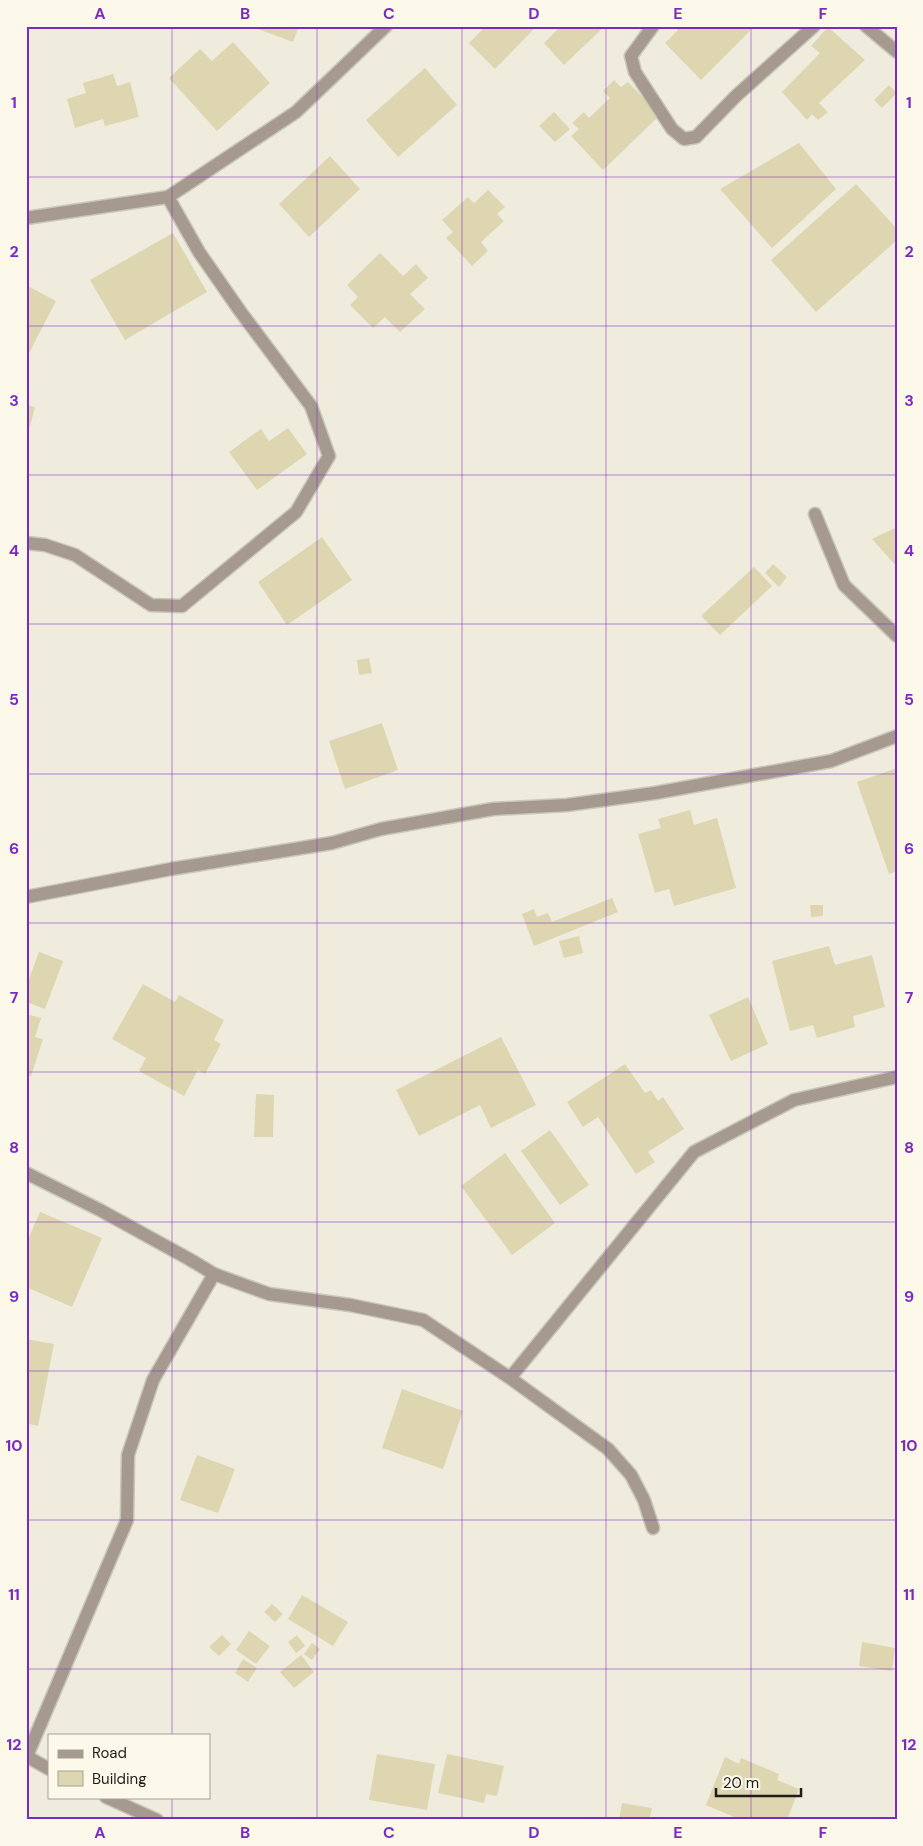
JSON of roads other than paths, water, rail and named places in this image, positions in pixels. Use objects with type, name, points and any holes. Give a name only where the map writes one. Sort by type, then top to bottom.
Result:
[{"type":"street","points":[[26,218],[168,197],[296,112],[386,26]]},
{"type":"street","points":[[653,26],[630,56],[635,72],[672,130],[684,139],[696,137],[736,96],[814,26]]},
{"type":"street","points":[[866,26],[897,52]]},
{"type":"street","points":[[26,544],[45,545],[75,555],[151,605],[182,606],[296,512],[329,456],[311,406],[240,311],[199,252],[168,197]]},
{"type":"street","points":[[815,514],[844,585],[897,636]]},
{"type":"street","points":[[26,897],[171,869],[332,843],[381,829],[493,809],[567,804],[655,793],[723,781],[831,761],[897,736]]},
{"type":"street","points":[[510,1378],[694,1152],[794,1100],[897,1077]]},
{"type":"street","points":[[26,1173],[116,1219],[214,1274],[269,1294],[350,1305],[423,1320],[510,1378],[608,1449],[632,1475],[644,1500],[653,1528]]},
{"type":"street","points":[[48,1768],[27,1756],[127,1520],[128,1455],[153,1380],[214,1274]]},
{"type":"street","points":[[108,1798],[157,1820]]}]
